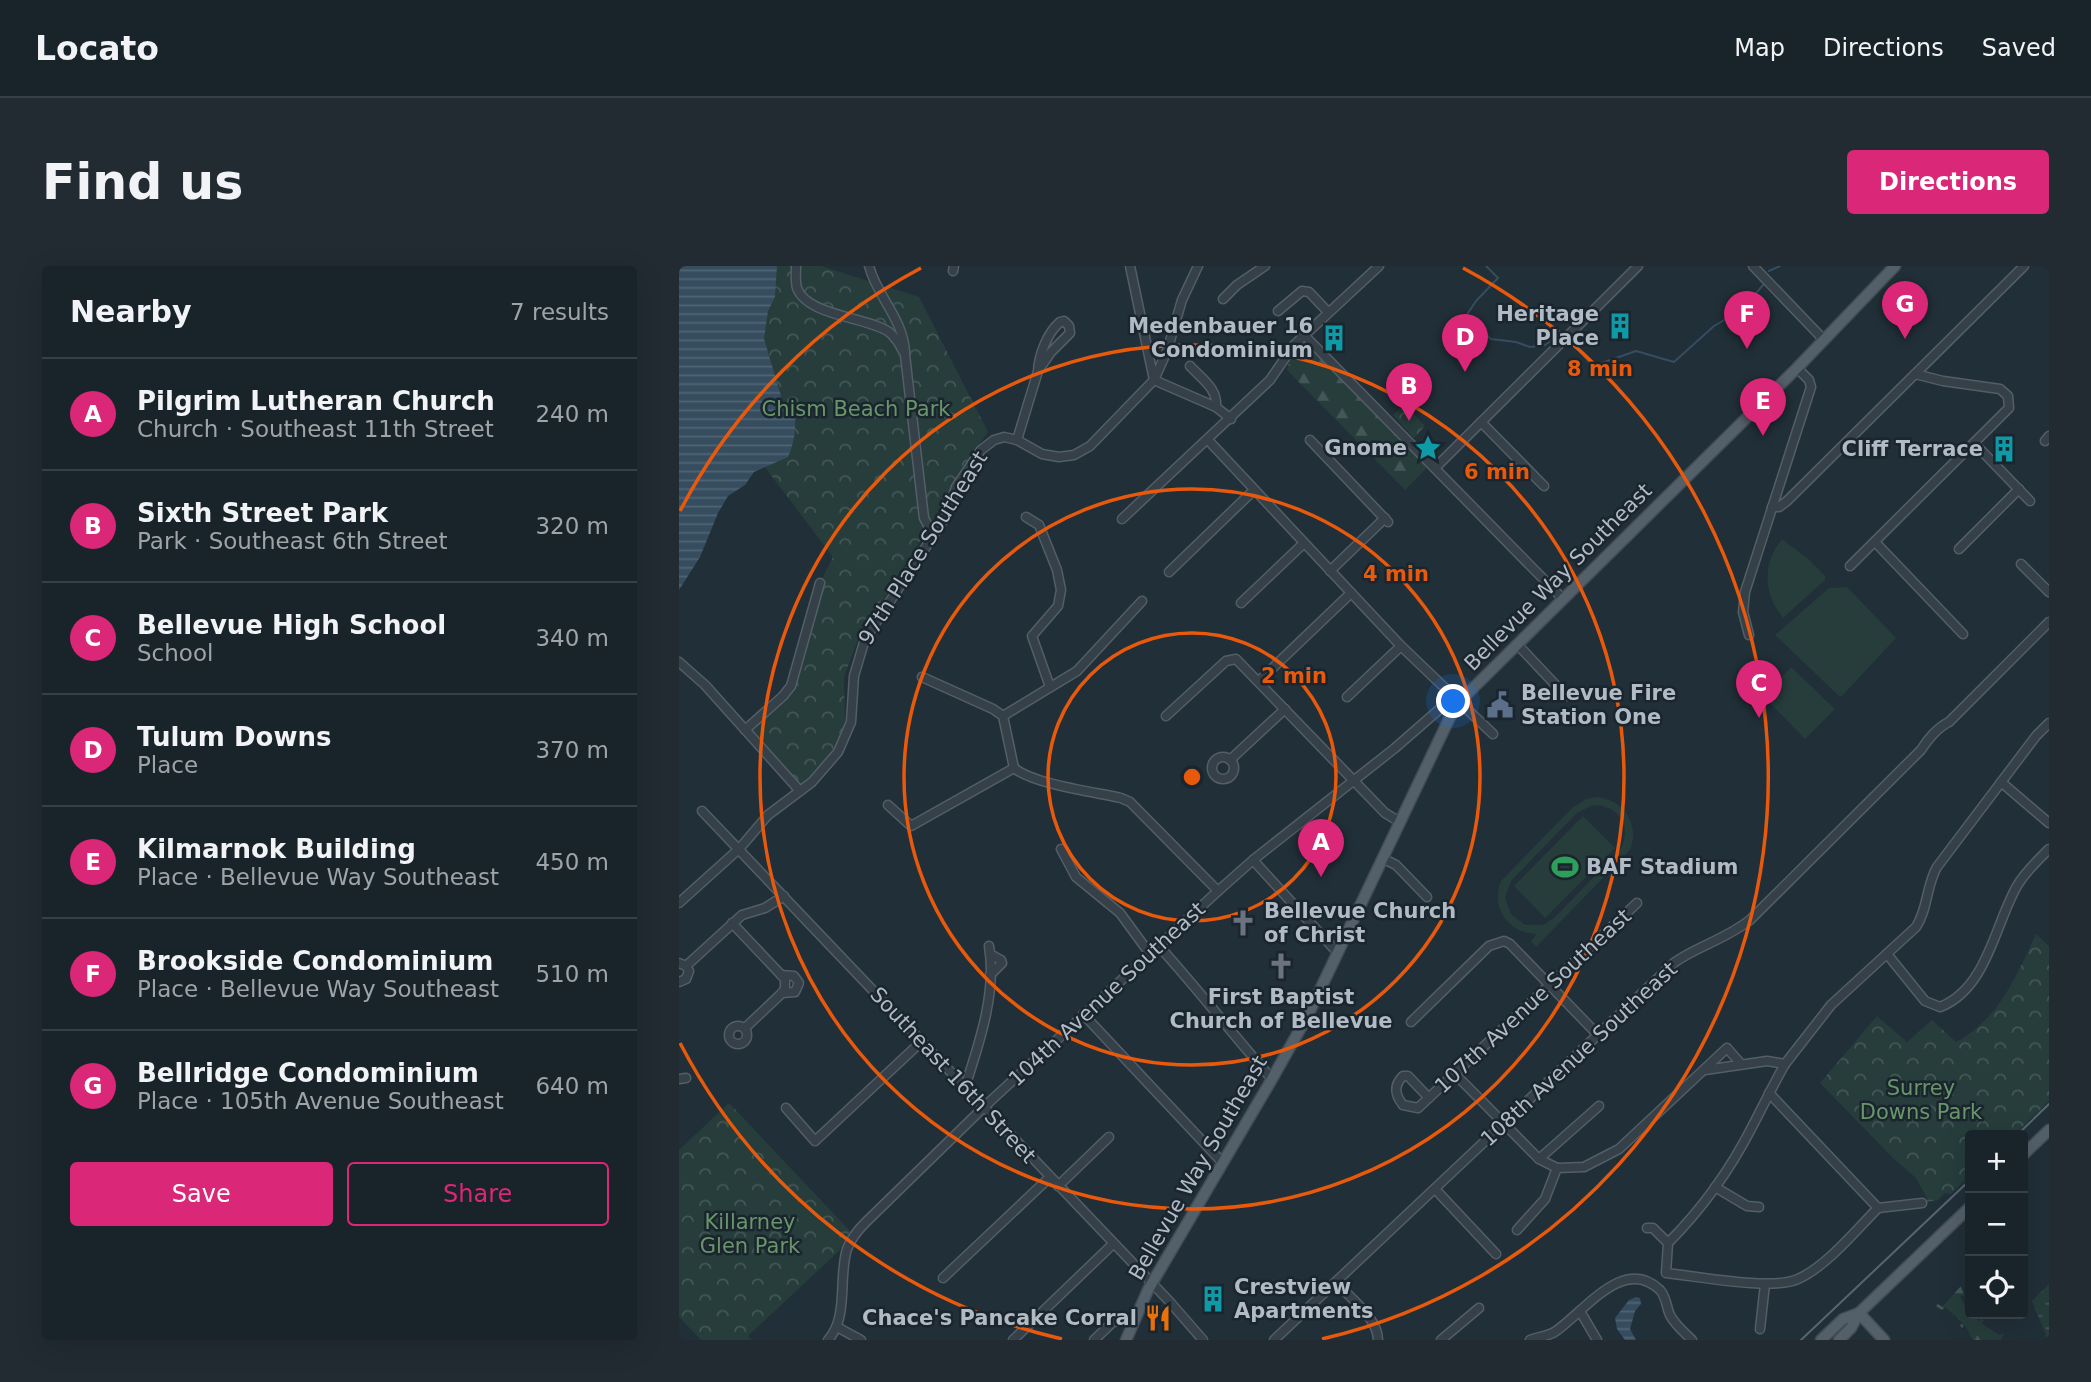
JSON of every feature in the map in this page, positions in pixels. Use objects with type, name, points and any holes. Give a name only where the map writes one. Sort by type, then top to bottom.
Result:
[{"type":"main road","name":"Bellevue Way Southeast","points":[[1126,1340],[1152,1283],[1306,1017],[1459,702],[1824,341],[1895,266]]},
{"type":"main road","points":[[2028,1151],[2049,1130]]},
{"type":"main road","points":[[1839,1340],[1851,1328],[1859,1314],[1965,1212]]},
{"type":"main road","points":[[1821,1340],[1843,1319],[1859,1314]]},
{"type":"main road","points":[[1859,1314],[1884,1340]]},
{"type":"street","points":[[796,266],[797,287],[805,300],[849,319],[887,331],[894,336],[905,355]]},
{"type":"street","points":[[869,266],[873,279],[900,325],[924,518],[933,535]]},
{"type":"street","points":[[1130,266],[1154,380]]},
{"type":"street","points":[[1038,371],[1051,352],[1070,333],[1069,326],[1064,321],[1060,321],[1052,329],[1039,359],[1038,371],[1017,440],[1050,456],[1074,455],[1097,440],[1154,380],[1167,351],[1182,300],[1198,266]]},
{"type":"street","points":[[1223,299],[1242,281],[1265,266]]},
{"type":"street","points":[[1122,519],[1231,419],[1270,380],[1304,335],[1379,266]]},
{"type":"street","points":[[1435,468],[1638,266]]},
{"type":"street","points":[[1753,266],[1824,341]]},
{"type":"street","points":[[1772,507],[1779,507],[1787,501],[2024,266]]},
{"type":"street","points":[[1279,311],[1302,291],[1309,292],[1328,312]]},
{"type":"street","points":[[1304,335],[1563,599]]},
{"type":"street","points":[[1190,366],[1214,391],[1217,397],[1216,407]]},
{"type":"street","points":[[1749,635],[1743,612],[1745,592],[1811,387],[1809,380],[1797,368]]},
{"type":"street","points":[[1850,566],[1975,444],[2010,405],[2008,396],[2000,389],[1915,374]]},
{"type":"street","points":[[1154,380],[1216,407],[1231,419]]},
{"type":"street","points":[[1481,422],[1544,486]]},
{"type":"street","name":"97th Place Southeast","points":[[679,903],[740,848],[768,815],[813,782],[829,764],[845,739],[853,710],[856,664],[865,639],[950,509],[961,480],[981,450],[999,438],[1017,440]]},
{"type":"street","points":[[1208,440],[1401,646],[1493,734]]},
{"type":"street","points":[[1310,440],[1387,520],[1331,571]]},
{"type":"street","points":[[1975,444],[2030,501]]},
{"type":"street","points":[[1959,549],[2019,489]]},
{"type":"street","points":[[1169,572],[1254,490]]},
{"type":"street","points":[[1026,517],[1039,525],[1060,582],[1058,606],[1032,636],[1050,687]]},
{"type":"street","points":[[1875,542],[1963,634]]},
{"type":"street","points":[[1241,603],[1304,543]]},
{"type":"street","points":[[2021,564],[2049,592]]},
{"type":"street","points":[[745,730],[783,696],[790,686],[820,583]]},
{"type":"street","points":[[1259,681],[1351,593]]},
{"type":"street","points":[[1003,716],[1071,676],[1142,601]]},
{"type":"street","name":"108th Avenue Southeast","points":[[1274,1340],[1675,962],[1729,936],[1750,920],[1921,750],[1934,733],[1949,722],[2049,622]]},
{"type":"street","points":[[1517,644],[1566,696]]},
{"type":"street","points":[[1347,697],[1401,646]]},
{"type":"street","points":[[1166,716],[1226,661],[1233,658],[1240,661],[1354,782],[1385,813],[1400,822]]},
{"type":"street","points":[[679,663],[705,685],[800,791]]},
{"type":"street","points":[[922,677],[1003,716],[1014,768],[1020,773],[1035,779],[1121,797],[1130,802],[1219,891]]},
{"type":"street","name":"104th Avenue Southeast","points":[[828,1340],[837,1327],[845,1260],[856,1232],[1083,1014],[1253,860],[1354,782],[1442,707],[1459,702]]},
{"type":"street","points":[[1230,760],[1285,709]]},
{"type":"street","points":[[1922,1203],[1878,1208],[1819,1265],[1789,1283],[1765,1284],[1665,1273],[1668,1243],[1691,1220],[1715,1187],[1751,1130],[1785,1064],[1831,1005],[1916,927],[1924,911],[1930,881],[1937,867],[2001,782],[2047,730]]},
{"type":"street","points":[[888,805],[911,827],[1014,768]]},
{"type":"street","points":[[2001,782],[2049,823]]},
{"type":"street","name":"Southeast 16th Street","points":[[702,811],[1152,1283],[1203,1340]]},
{"type":"street","points":[[1061,849],[1076,877],[1114,907],[1150,954]]},
{"type":"street","points":[[1887,954],[1924,1001],[1935,1006],[1951,1001],[1975,976],[1992,948],[2007,906],[2018,885],[2049,849]]},
{"type":"street","points":[[1382,858],[1396,865],[1427,897]]},
{"type":"street","points":[[1253,860],[1337,952]]},
{"type":"street","points":[[679,982],[688,977],[689,971],[683,965],[732,923],[746,912],[765,908],[784,896]]},
{"type":"street","name":"107th Avenue Southeast","points":[[1429,1098],[1408,1076],[1403,1076],[1397,1084],[1399,1100],[1408,1108],[1418,1108],[1429,1098],[1455,1074],[1637,903]]},
{"type":"street","points":[[732,923],[781,975],[784,989],[793,994],[799,986],[794,976],[781,975]]},
{"type":"street","points":[[1411,1021],[1489,947],[1501,941],[1510,944],[1598,1035]]},
{"type":"street","points":[[1158,946],[1191,981],[1223,1025],[1272,1079]]},
{"type":"street","points":[[965,1087],[978,1046],[989,992],[990,950]]},
{"type":"street","points":[[745,1028],[784,989]]},
{"type":"street","points":[[1083,1014],[1222,1162]]},
{"type":"street","points":[[786,1108],[815,1142],[922,1041]]},
{"type":"street","points":[[1455,1074],[1539,1159],[1557,1168],[1584,1167],[1619,1149],[1727,1048],[1741,1064]]},
{"type":"street","points":[[1705,1070],[1771,1061],[1785,1064]]},
{"type":"street","points":[[1769,1093],[1878,1208]]},
{"type":"street","points":[[1539,1159],[1599,1106]]},
{"type":"street","points":[[1058,1186],[1109,1138]]},
{"type":"street","points":[[1517,1230],[1545,1199],[1557,1168]]},
{"type":"street","points":[[943,1278],[1050,1177]]},
{"type":"street","points":[[1715,1187],[1747,1206],[1759,1207]]},
{"type":"street","points":[[1435,1189],[1496,1254]]},
{"type":"street","points":[[1647,1228],[1653,1228],[1668,1243]]},
{"type":"street","points":[[1013,1340],[1113,1244]]},
{"type":"street","points":[[1530,1340],[1554,1333],[1617,1282],[1638,1278],[1653,1285],[1663,1294],[1671,1317],[1692,1340]]},
{"type":"street","points":[[1336,1282],[1373,1322],[1378,1335]]},
{"type":"street","points":[[1761,1329],[1765,1284]]},
{"type":"street","points":[[1441,1340],[1479,1308]]},
{"type":"street","points":[[1580,1311],[1597,1340]]},
{"type":"street","points":[[1094,1340],[1113,1322],[1134,1319]]},
{"type":"street","points":[[837,1327],[860,1340]]},
{"type":"green space","name":"Chism Beach Park","points":[[777,266],[821,266],[919,297],[988,432],[953,482],[938,512],[857,642],[844,677],[845,722],[827,764],[797,786],[745,730],[788,691],[820,583],[833,557],[764,466],[737,363]]},
{"type":"green space","points":[[1306,341],[1428,467],[1405,490],[1287,370],[1291,356]]},
{"type":"green space","points":[[1404,404],[1425,426],[1414,438],[1393,415]]},
{"type":"green space","points":[[1782,539],[1825,576],[1825,580],[1783,618],[1772,599],[1767,578],[1771,558]]},
{"type":"green space","points":[[1847,587],[1896,638],[1842,696],[1839,696],[1775,635],[1829,588]]},
{"type":"green space","points":[[1791,667],[1835,709],[1805,739],[1763,696]]},
{"type":"green space","points":[[1586,799],[1607,799],[1622,808],[1633,831],[1630,850],[1536,947],[1531,941],[1537,934],[1518,929],[1504,918],[1498,901],[1501,881],[1572,808]],"holes":[[[1593,805],[1616,813],[1624,826],[1624,841],[1620,850],[1554,918],[1543,925],[1525,925],[1511,914],[1505,898],[1511,881],[1577,813]]]},
{"type":"green space","points":[[1583,816],[1615,848],[1545,918],[1514,886]]},
{"type":"green space","name":"Surrey Downs Park","points":[[2036,934],[2049,946],[2049,1101],[2019,1130],[1965,1130],[1965,1180],[1951,1194],[1945,1193],[1938,1200],[1926,1202],[1927,1198],[1916,1178],[1820,1083],[1877,1016],[1907,1042],[1932,1020],[1956,1042],[1971,1033],[1995,1009],[2021,966]]},
{"type":"green space","name":"Killarney Glen Park","points":[[729,1103],[850,1231],[839,1251],[748,1336],[752,1340],[701,1340],[679,1317],[679,1150]]},
{"type":"green space","points":[[2049,1284],[2049,1340],[2048,1340],[2032,1301]]},
{"type":"green space","points":[[1961,1286],[1964,1295],[1960,1297],[1965,1306],[1965,1319],[1984,1320],[1982,1324],[2000,1335],[2004,1333],[2001,1340],[1973,1340],[1965,1325],[1962,1328],[1960,1325],[1963,1323],[1945,1307],[1942,1310],[1936,1306],[1938,1304],[1942,1307]]},
{"type":"water","points":[[679,266],[777,266],[775,297],[768,311],[764,339],[785,409],[795,415],[795,421],[788,457],[754,472],[745,485],[728,496],[700,557],[679,590]]},
{"type":"water","points":[[1640,1298],[1641,1304],[1635,1311],[1630,1329],[1636,1340],[1625,1340],[1617,1329],[1615,1318],[1629,1300]]},
{"type":"waterway","points":[[1486,266],[1498,278],[1466,316],[1491,339],[1530,347],[1545,345],[1559,335]]},
{"type":"waterway","points":[[1769,271],[1780,266]]},
{"type":"waterway","points":[[1580,352],[1593,366],[1636,351],[1674,362],[1714,326],[1743,309],[1763,285]]},
{"type":"tram line","points":[[2022,1130],[2049,1104]]},
{"type":"tram line","points":[[1801,1340],[1965,1185]]},
{"type":"place","name":"Heritage Place","points":[[1620,326]]},
{"type":"place","name":"Medenbauer 16 Condominium","points":[[1334,338]]},
{"type":"place","name":"Bellridge Condominium","points":[[1905,339]]},
{"type":"place","name":"Brookside Condominium","points":[[1747,349]]},
{"type":"place","name":"Tulum Downs","points":[[1465,372]]},
{"type":"place","name":"Sixth Street Park","points":[[1409,421]]},
{"type":"place","name":"Kilmarnok Building","points":[[1763,436]]},
{"type":"place","name":"Gnome","points":[[1428,448]]},
{"type":"place","name":"Cliff Terrace","points":[[2004,449]]},
{"type":"place","name":"Bellevue Fire Station One","points":[[1500,705]]},
{"type":"place","name":"Bellevue High School","points":[[1759,718]]},
{"type":"place","name":"BAF Stadium","points":[[1565,867]]},
{"type":"place","name":"Pilgrim Lutheran Church","points":[[1321,877]]},
{"type":"place","name":"Bellevue Church of Christ","points":[[1243,923]]},
{"type":"place","name":"First Baptist Church of Bellevue","points":[[1281,966]]},
{"type":"place","name":"Crestview Apartments","points":[[1213,1299]]},
{"type":"place","name":"Chace's Pancake Corral","points":[[1158,1318]]}]
